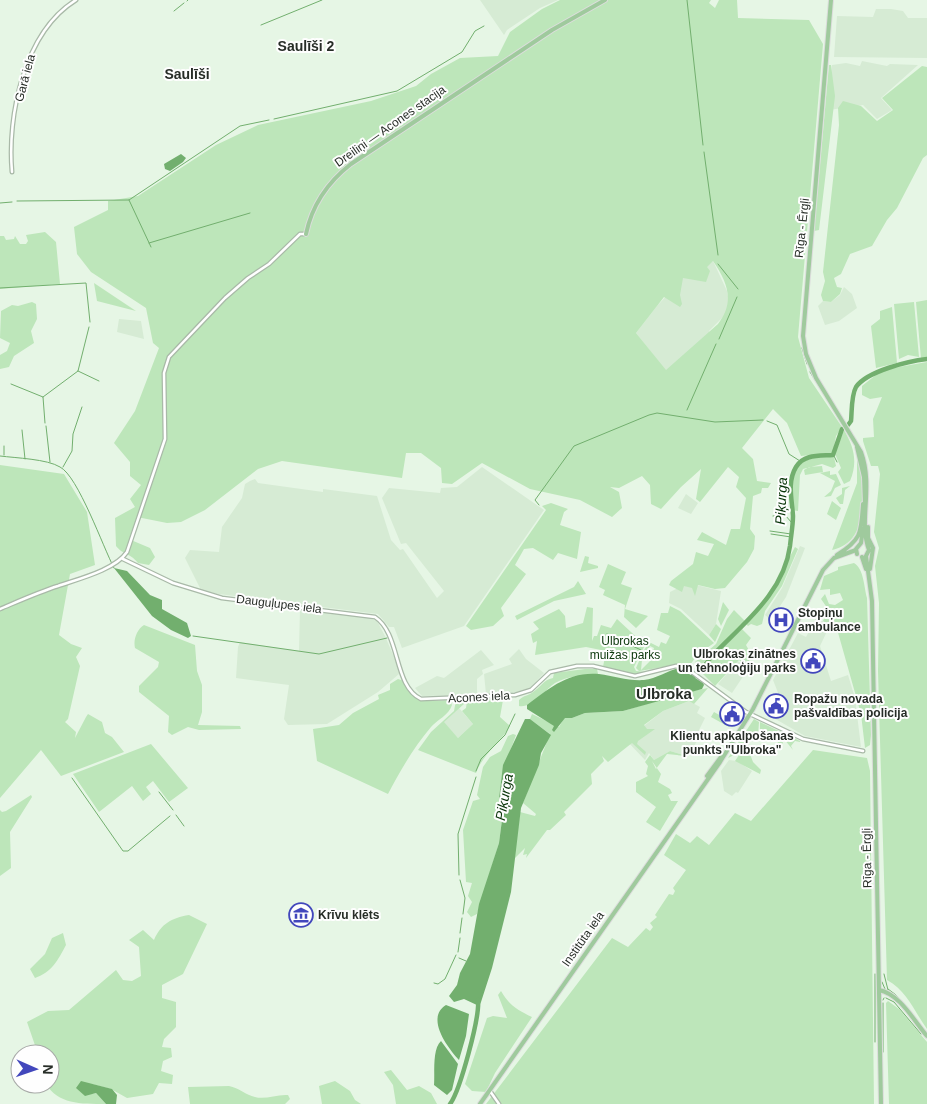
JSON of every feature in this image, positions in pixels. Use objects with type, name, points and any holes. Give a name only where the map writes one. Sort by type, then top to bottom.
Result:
[{"type":"main road","name":"Dreiliņi — Acones stacija","points":[[306,234],[319,199],[332,179],[351,164],[552,30],[604,0]]},
{"type":"main road","name":"Rīga - Ērgļi","points":[[831,0],[803,336],[806,354],[816,378],[864,461],[868,491],[866,545],[869,550],[864,557],[872,601],[881,1104]]},
{"type":"main road","name":"Rīga - Ērgļi","points":[[856,445],[864,477],[863,531],[860,545]]},
{"type":"main road","points":[[868,491],[868,537],[873,551],[870,566],[872,601]]},
{"type":"main road","name":"Institūta iela","points":[[480,1104],[702,786],[750,714],[821,574],[832,560],[856,541],[862,523],[864,499]]},
{"type":"main road","points":[[832,560],[856,552],[860,545],[866,545]]},
{"type":"main road","points":[[856,552],[864,557]]},
{"type":"main road","name":"Rīga - Ērgļi","points":[[864,557],[872,611]]},
{"type":"main road","points":[[879,992],[891,995],[927,1036]]},
{"type":"street","name":"Garā iela","points":[[12,172],[10,145],[13,122],[30,53],[45,30],[65,8],[76,0]]},
{"type":"street","name":"Dreiliņi — Acones stacija","points":[[123,559],[128,552],[165,439],[164,384],[167,361],[184,340],[231,293],[269,264],[300,234],[306,234]]},
{"type":"street","points":[[0,609],[59,585],[84,579],[123,559]]},
{"type":"street","name":"Dauguļupes iela","points":[[123,559],[173,583],[222,598],[375,617],[387,631],[404,676]]},
{"type":"street","name":"Acones iela","points":[[404,676],[414,694],[426,699],[515,695],[531,690],[550,672],[577,666],[593,666],[632,676],[644,675],[676,666],[685,667],[750,714],[809,741],[863,751]]},
{"type":"street","points":[[490,1091],[498,1104]]},
{"type":"shaded area","points":[[480,0],[558,0],[540,8],[507,30],[504,35]]},
{"type":"shaded area","points":[[876,9],[903,11],[908,18],[927,18],[927,58],[834,57],[837,16],[873,17]]},
{"type":"shaded area","points":[[862,61],[887,66],[890,64],[918,65],[881,98],[892,110],[877,119],[863,105],[829,110],[832,65],[846,63],[860,66]]},
{"type":"shaded area","points":[[713,261],[727,291],[729,302],[725,315],[709,331],[711,334],[666,371],[636,333],[657,306],[683,278],[706,267]]},
{"type":"shaded area","points":[[844,287],[852,294],[857,308],[839,321],[825,325],[818,306],[823,301],[831,302],[840,295]]},
{"type":"shaded area","points":[[119,319],[141,321],[144,339],[117,332]]},
{"type":"shaded area","points":[[482,467],[544,510],[464,626],[402,648],[394,627],[389,627],[378,614],[219,594],[201,590],[185,558],[190,550],[219,552],[222,527],[242,498],[245,484],[255,479],[258,483],[323,492],[323,489],[377,496],[391,540],[400,550],[403,549],[437,598],[444,591],[406,543],[401,544],[382,498],[389,488],[440,493],[441,488],[457,487]]},
{"type":"shaded area","points":[[686,494],[698,503],[691,514],[678,508]]},
{"type":"shaded area","points":[[800,546],[805,548],[786,597],[771,620],[765,615],[782,588]]},
{"type":"shaded area","points":[[688,583],[721,591],[716,624],[709,635],[681,609],[669,603],[670,592]]},
{"type":"shaded area","points":[[300,609],[365,617],[377,621],[400,671],[399,674],[378,692],[327,724],[288,725],[284,719],[289,685],[236,678],[238,647],[240,642],[299,651]]},
{"type":"shaded area","points":[[816,618],[830,625],[820,646],[831,681],[848,675],[855,698],[861,747],[805,736],[772,717],[784,708],[773,680],[798,633],[806,637]]},
{"type":"shaded area","points":[[519,649],[526,659],[544,673],[529,689],[512,693],[486,694],[484,674],[512,664],[509,659]]},
{"type":"shaded area","points":[[481,650],[494,665],[482,670],[483,674],[477,679],[477,695],[422,696],[415,688],[437,676],[444,678]]},
{"type":"shaded area","points":[[738,661],[748,669],[732,693],[718,684]]},
{"type":"shaded area","points":[[689,701],[700,707],[697,713],[705,718],[699,730],[702,734],[687,756],[670,751],[654,760],[649,753],[645,760],[626,740],[663,711]]},
{"type":"shaded area","points":[[459,708],[473,724],[458,738],[443,722]]},
{"type":"shaded area","points":[[729,760],[737,761],[752,771],[738,793],[736,792],[732,796],[724,791],[721,771]]},
{"type":"green space","points":[[560,0],[711,0],[709,3],[715,8],[719,0],[737,0],[738,18],[809,20],[823,44],[798,337],[809,378],[842,427],[836,436],[833,453],[801,456],[787,423],[773,409],[742,448],[753,459],[757,481],[771,483],[768,488],[762,488],[761,493],[753,496],[750,529],[755,536],[754,549],[747,562],[725,588],[715,589],[698,585],[695,596],[692,588],[684,586],[682,592],[669,585],[671,581],[693,564],[696,552],[708,556],[714,544],[697,540],[702,532],[726,545],[731,529],[740,529],[746,498],[736,487],[739,477],[728,467],[700,502],[696,499],[701,469],[661,509],[651,504],[650,485],[642,476],[619,488],[610,487],[619,492],[622,508],[612,517],[580,500],[530,489],[482,463],[452,484],[442,483],[441,468],[421,453],[406,453],[402,478],[282,461],[258,469],[205,510],[181,522],[167,523],[137,517],[131,540],[150,548],[155,557],[149,565],[138,563],[121,551],[116,546],[115,518],[135,507],[130,499],[141,485],[130,476],[130,462],[114,443],[135,411],[159,348],[153,343],[146,308],[91,272],[77,254],[74,227],[108,210],[108,201],[138,196],[216,145],[258,125],[371,101],[416,86],[431,74],[460,58],[498,56],[510,32],[542,9]],"holes":[[[713,261],[728,292],[728,300],[723,316],[718,324],[666,370],[636,333],[664,297],[680,307],[682,304],[680,295],[683,278],[706,282],[710,271],[707,267]]]},
{"type":"green space","points":[[829,65],[831,65],[835,96],[819,230],[814,231]]},
{"type":"green space","points":[[922,66],[927,67],[927,155],[923,158],[897,208],[887,220],[872,246],[850,254],[841,274],[834,278],[837,287],[842,288],[840,294],[831,302],[823,301],[821,295],[825,281],[823,272],[839,125],[838,108],[843,101],[861,106],[877,121],[893,110],[882,98]]},
{"type":"green space","points":[[45,232],[56,242],[60,284],[0,289],[0,236],[4,236],[6,240],[14,239],[15,236],[20,244],[26,244],[28,241],[26,235]]},
{"type":"green space","points":[[94,283],[136,311],[97,301]]},
{"type":"green space","points":[[927,300],[927,358],[921,359],[916,302]]},
{"type":"green space","points":[[32,302],[36,304],[37,319],[31,331],[34,343],[14,356],[9,367],[0,369],[0,355],[7,351],[10,343],[0,338],[1,311],[12,305],[18,306]]},
{"type":"green space","points":[[914,302],[919,357],[908,355],[899,359],[894,304]]},
{"type":"green space","points":[[892,307],[897,363],[876,368],[871,326],[880,319],[880,311]]},
{"type":"green space","points":[[927,362],[927,1029],[910,1002],[900,990],[887,980],[878,671],[879,603],[875,566],[879,548],[874,532],[880,474],[878,466],[871,466],[863,441],[863,438],[874,437],[873,419],[882,397],[870,399],[862,395],[862,386],[882,370]]},
{"type":"green space","points":[[844,430],[854,455],[854,467],[850,481],[844,484],[838,472],[841,468],[835,454]]},
{"type":"green space","points":[[817,457],[834,457],[836,466],[833,468],[822,464],[803,469],[800,475],[798,511],[792,510],[791,492],[793,476],[801,464]]},
{"type":"green space","points":[[857,457],[863,497],[859,525],[854,536],[845,545],[832,550],[857,483]]},
{"type":"green space","points":[[0,465],[64,474],[87,512],[95,565],[70,574],[59,635],[71,644],[82,648],[76,657],[80,666],[68,719],[65,722],[76,732],[75,738],[88,714],[102,722],[105,733],[112,737],[124,752],[61,776],[41,750],[0,798]]},
{"type":"green space","points":[[822,466],[823,472],[805,475],[804,470],[809,467]]},
{"type":"green space","points":[[830,471],[830,475],[836,474],[841,485],[835,488],[831,496],[824,497],[831,491],[835,481],[820,473]]},
{"type":"green space","points":[[850,486],[845,490],[843,504],[840,504],[836,498],[842,494],[842,488]]},
{"type":"green space","points":[[832,501],[841,508],[836,520],[827,514]]},
{"type":"green space","points":[[551,503],[568,509],[564,512],[560,525],[581,532],[577,559],[558,553],[553,560],[533,548],[524,549],[515,565],[526,574],[501,608],[504,616],[493,626],[471,630],[466,626],[546,510],[542,506]]},
{"type":"green space","points":[[795,547],[798,549],[782,586],[765,611],[762,624],[757,626],[751,624],[748,626],[746,624],[768,599]]},
{"type":"green space","points":[[585,556],[589,557],[588,563],[598,566],[598,568],[580,572]]},
{"type":"green space","points":[[854,563],[862,574],[867,598],[871,735],[870,745],[865,748],[861,714],[837,629],[823,621],[828,609],[821,599],[825,594],[829,604],[835,605],[843,600],[840,593],[830,595],[830,589],[820,590],[824,576],[838,570],[838,567]]},
{"type":"green space","points":[[608,564],[626,572],[621,584],[632,588],[625,609],[648,616],[636,628],[624,617],[625,605],[603,595],[605,590],[599,587]]},
{"type":"green space","points":[[578,581],[586,594],[554,601],[517,620],[515,616],[574,587]]},
{"type":"green space","points":[[723,602],[729,610],[721,626],[718,619]]},
{"type":"green space","points":[[670,606],[680,611],[714,643],[697,655],[688,668],[671,666],[639,671],[636,668],[640,659],[642,660],[641,670],[655,656],[654,648],[650,646],[646,653],[643,652],[649,642],[659,647],[661,642],[666,644],[670,636],[657,630],[661,613],[668,613]]},
{"type":"green space","name":"Ulbrokas muižas parks","points":[[587,607],[593,608],[592,641],[594,636],[597,636],[601,625],[611,628],[617,619],[645,645],[634,667],[636,671],[648,672],[634,675],[603,667],[606,651],[586,647],[535,655],[537,641],[533,643],[531,634],[539,629],[533,622],[559,609],[565,616],[566,628],[583,623]]},
{"type":"green space","points":[[734,610],[746,622],[701,666],[695,662],[716,644],[727,619]]},
{"type":"green space","points":[[716,624],[721,629],[715,642],[709,635]]},
{"type":"green space","points":[[144,625],[195,645],[197,671],[202,685],[202,712],[198,725],[240,726],[241,729],[199,730],[188,727],[172,735],[168,732],[169,716],[139,692],[139,686],[158,667],[159,662],[135,648],[136,635]]},
{"type":"green space","points":[[742,629],[751,638],[746,645],[751,654],[748,665],[745,666],[739,660],[715,686],[701,672],[706,664]]},
{"type":"green space","points":[[597,669],[598,674],[576,676],[555,683],[533,702],[528,705],[519,706],[519,700],[533,692],[547,680],[553,678],[554,673]]},
{"type":"green space","points":[[398,679],[404,681],[408,689],[417,698],[428,701],[450,700],[452,705],[448,712],[431,727],[419,743],[402,768],[388,794],[317,761],[313,729],[339,725],[353,713],[379,699],[378,695],[390,690],[390,684]]},
{"type":"green space","points":[[708,688],[694,704],[689,701],[663,711],[644,725],[647,729],[655,729],[638,741],[637,744],[646,752],[645,755],[632,743],[608,762],[602,756],[604,761],[591,774],[592,784],[564,812],[566,815],[550,830],[547,830],[526,858],[527,854],[523,855],[525,848],[514,859],[520,812],[535,816],[536,814],[523,803],[550,734],[530,719],[532,714],[559,727],[564,718],[572,718],[585,713],[623,711],[683,693]]},
{"type":"green space","points":[[496,698],[503,700],[500,717],[510,726],[487,754],[476,773],[418,750],[431,732],[454,711],[456,700],[463,699],[464,704],[444,722],[458,738],[473,724],[462,711],[466,708],[467,701]]},
{"type":"green space","points":[[714,712],[732,722],[729,727],[711,717]]},
{"type":"green space","points":[[754,719],[759,722],[758,735],[752,737],[752,740],[750,739],[748,748],[728,758]]},
{"type":"green space","points":[[760,722],[800,742],[795,741],[791,746],[793,750],[784,739],[781,748],[777,745],[778,742],[769,738],[769,740],[766,737],[766,740],[763,735],[763,739],[761,735],[760,738]]},
{"type":"green space","points":[[516,735],[502,773],[499,798],[502,820],[499,843],[477,914],[471,917],[467,912],[472,902],[468,896],[472,883],[466,882],[463,830],[473,801],[480,799],[477,795],[483,767],[490,757],[501,751],[508,736]]},
{"type":"green space","points":[[151,744],[188,788],[169,802],[153,781],[146,787],[151,794],[143,801],[132,786],[99,812],[73,774]]},
{"type":"green space","points":[[748,749],[753,762],[761,770],[760,774],[735,761],[741,752]]},
{"type":"green space","points":[[813,750],[867,758],[870,771],[874,1104],[486,1104],[612,938],[628,947],[646,928],[650,931],[653,927],[650,923],[657,917],[655,915],[669,894],[673,895],[675,891],[673,888],[686,870],[664,855],[676,834],[690,843],[697,836],[709,845],[735,813],[751,821]]},
{"type":"green space","points":[[670,751],[687,756],[667,754],[657,768],[661,774],[658,782],[670,789],[672,793],[668,795],[671,801],[678,801],[660,831],[646,822],[656,807],[636,792],[636,782],[648,776],[646,774],[648,766],[645,762],[650,755],[654,760]]},
{"type":"green space","points":[[31,795],[32,797],[10,832],[11,868],[0,876],[0,810],[2,812],[6,811]]},
{"type":"green space","points":[[189,915],[207,924],[183,974],[162,985],[162,998],[176,1002],[176,1027],[164,1039],[162,1047],[171,1048],[172,1057],[163,1061],[161,1071],[173,1075],[172,1084],[159,1083],[153,1094],[127,1098],[111,1089],[92,1084],[92,1094],[96,1093],[106,1104],[71,1102],[57,1096],[55,1094],[60,1094],[60,1044],[35,1044],[27,1022],[48,1011],[69,1010],[116,970],[123,980],[132,981],[141,976],[139,947],[129,940],[143,930],[154,940],[163,926],[177,918]]},
{"type":"green space","points":[[63,933],[66,945],[60,956],[50,969],[35,978],[30,969],[45,954],[52,938]]},
{"type":"green space","points":[[501,991],[514,1007],[532,1017],[495,1073],[486,1092],[472,1091],[465,1084],[487,1018],[493,1016],[507,1018],[498,995]]},
{"type":"green space","points":[[888,1001],[899,1009],[927,1042],[927,1104],[889,1104],[886,1003]]},
{"type":"green space","points":[[391,1070],[407,1090],[419,1086],[431,1093],[437,1104],[396,1104],[393,1085],[384,1072]]},
{"type":"green space","points":[[335,1081],[350,1091],[355,1100],[361,1104],[322,1104],[319,1086]]},
{"type":"green space","points":[[229,1086],[255,1097],[288,1095],[290,1099],[285,1104],[190,1104],[188,1087]]},
{"type":"water","points":[[181,154],[186,158],[183,162],[170,171],[165,169],[164,164]]},
{"type":"water","points":[[114,568],[127,571],[150,595],[162,600],[162,609],[187,623],[191,636],[188,638],[171,630],[152,616]]},
{"type":"water","points":[[680,668],[703,683],[702,689],[623,711],[585,713],[572,718],[565,718],[554,732],[552,730],[554,726],[527,709],[527,705],[551,687],[578,675],[599,674],[644,680]]},
{"type":"water","points":[[525,719],[530,719],[551,735],[541,753],[539,765],[521,808],[511,892],[492,968],[481,1002],[479,1006],[464,999],[454,1002],[449,996],[457,985],[460,973],[470,954],[479,904],[499,843],[502,820],[499,798],[503,765]]},
{"type":"water","points":[[446,1005],[469,1014],[466,1036],[459,1060],[440,1033],[438,1025],[440,1011]]},
{"type":"water","points":[[441,1041],[458,1064],[452,1090],[447,1095],[434,1085],[435,1055]]},
{"type":"water","points":[[81,1081],[112,1089],[117,1095],[116,1104],[106,1104],[96,1093],[85,1096],[76,1088]]},
{"type":"waterway","points":[[261,25],[322,0]]},
{"type":"waterway","points":[[687,0],[703,145]]},
{"type":"waterway","points":[[174,11],[184,3]]},
{"type":"waterway","points":[[274,119],[397,91],[462,52],[475,31],[484,26]]},
{"type":"waterway","points":[[17,201],[129,200],[240,126],[269,120]]},
{"type":"waterway","points":[[704,152],[718,255]]},
{"type":"waterway","points":[[129,200],[151,247]]},
{"type":"waterway","points":[[0,203],[12,202]]},
{"type":"waterway","points":[[149,243],[250,213]]},
{"type":"waterway","points":[[718,264],[738,289]]},
{"type":"waterway","points":[[0,288],[86,283],[90,322]]},
{"type":"waterway","points":[[719,339],[737,297]]},
{"type":"waterway","points":[[43,397],[78,371],[89,327]]},
{"type":"waterway","points":[[687,410],[716,344]]},
{"type":"waterway","points":[[802,348],[807,364]]},
{"type":"waterway","name":"Piķurga","points":[[848,425],[851,421],[854,391],[861,381],[889,368],[927,359]]},
{"type":"waterway","points":[[78,371],[99,381]]},
{"type":"waterway","points":[[810,372],[841,422]]},
{"type":"waterway","points":[[11,384],[43,397],[45,423]]},
{"type":"waterway","points":[[63,467],[72,451],[73,434],[82,407]]},
{"type":"waterway","points":[[539,505],[535,500],[574,446],[649,415],[657,413],[715,422],[763,420]]},
{"type":"waterway","points":[[767,421],[777,425],[789,454],[800,461]]},
{"type":"waterway","points":[[46,426],[50,462]]},
{"type":"waterway","name":"Piķurga","points":[[692,677],[750,618],[772,592],[786,563],[790,546],[793,516],[791,497],[793,473],[803,460],[817,456],[833,455],[842,429]]},
{"type":"waterway","points":[[22,430],[25,459]]},
{"type":"waterway","points":[[4,446],[4,455]]},
{"type":"waterway","name":"Piķurga","points":[[833,454],[837,462]]},
{"type":"waterway","points":[[0,456],[47,462],[60,467],[67,473],[90,513],[114,568]]},
{"type":"waterway","points":[[773,516],[785,515],[792,523]]},
{"type":"waterway","points":[[770,531],[791,534]]},
{"type":"waterway","points":[[771,534],[791,537]]},
{"type":"waterway","points":[[607,634],[641,650]]},
{"type":"waterway","points":[[193,636],[319,654],[387,638]]},
{"type":"waterway","points":[[616,657],[635,657]]},
{"type":"waterway","points":[[476,771],[481,759],[505,735],[515,714]]},
{"type":"waterway","points":[[459,875],[458,834],[476,777]]},
{"type":"waterway","points":[[72,778],[123,851],[128,851],[170,816]]},
{"type":"waterway","points":[[159,792],[173,810]]},
{"type":"waterway","points":[[176,815],[184,826]]},
{"type":"waterway","points":[[460,880],[465,898],[463,914]]},
{"type":"waterway","points":[[460,933],[462,918]]},
{"type":"waterway","points":[[458,952],[460,938]]},
{"type":"waterway","points":[[434,983],[438,984],[445,979],[456,955]]},
{"type":"waterway","points":[[459,958],[466,961]]},
{"type":"waterway","points":[[875,974],[875,1042]]},
{"type":"waterway","points":[[884,974],[888,990]]},
{"type":"waterway","points":[[882,982],[885,989]]},
{"type":"waterway","points":[[888,989],[909,1010]]},
{"type":"waterway","points":[[886,998],[894,1002],[921,1034]]},
{"type":"waterway","name":"Piķurga","points":[[450,1104],[459,1085],[468,1054],[476,1022],[478,1000]]},
{"type":"waterway","points":[[883,1003],[883,1052]]},
{"type":"place","name":"Stopiņu ambulance","points":[[781,620]]},
{"type":"place","name":"Ulbrokas zinātnes un tehnoloģiju parks","points":[[813,661]]},
{"type":"place","name":"Ropažu novada pašvaldības policija","points":[[776,706]]},
{"type":"place","name":"Klientu apkalpošanas punkts \"Ulbroka\"","points":[[732,714]]},
{"type":"place","name":"Krīvu klēts","points":[[301,915]]},
{"type":"district","name":"Saulīši 2","points":[[306,46]]},
{"type":"district","name":"Saulīši","points":[[187,74]]},
{"type":"district","name":"Ulbroka","points":[[664,694]]}]
